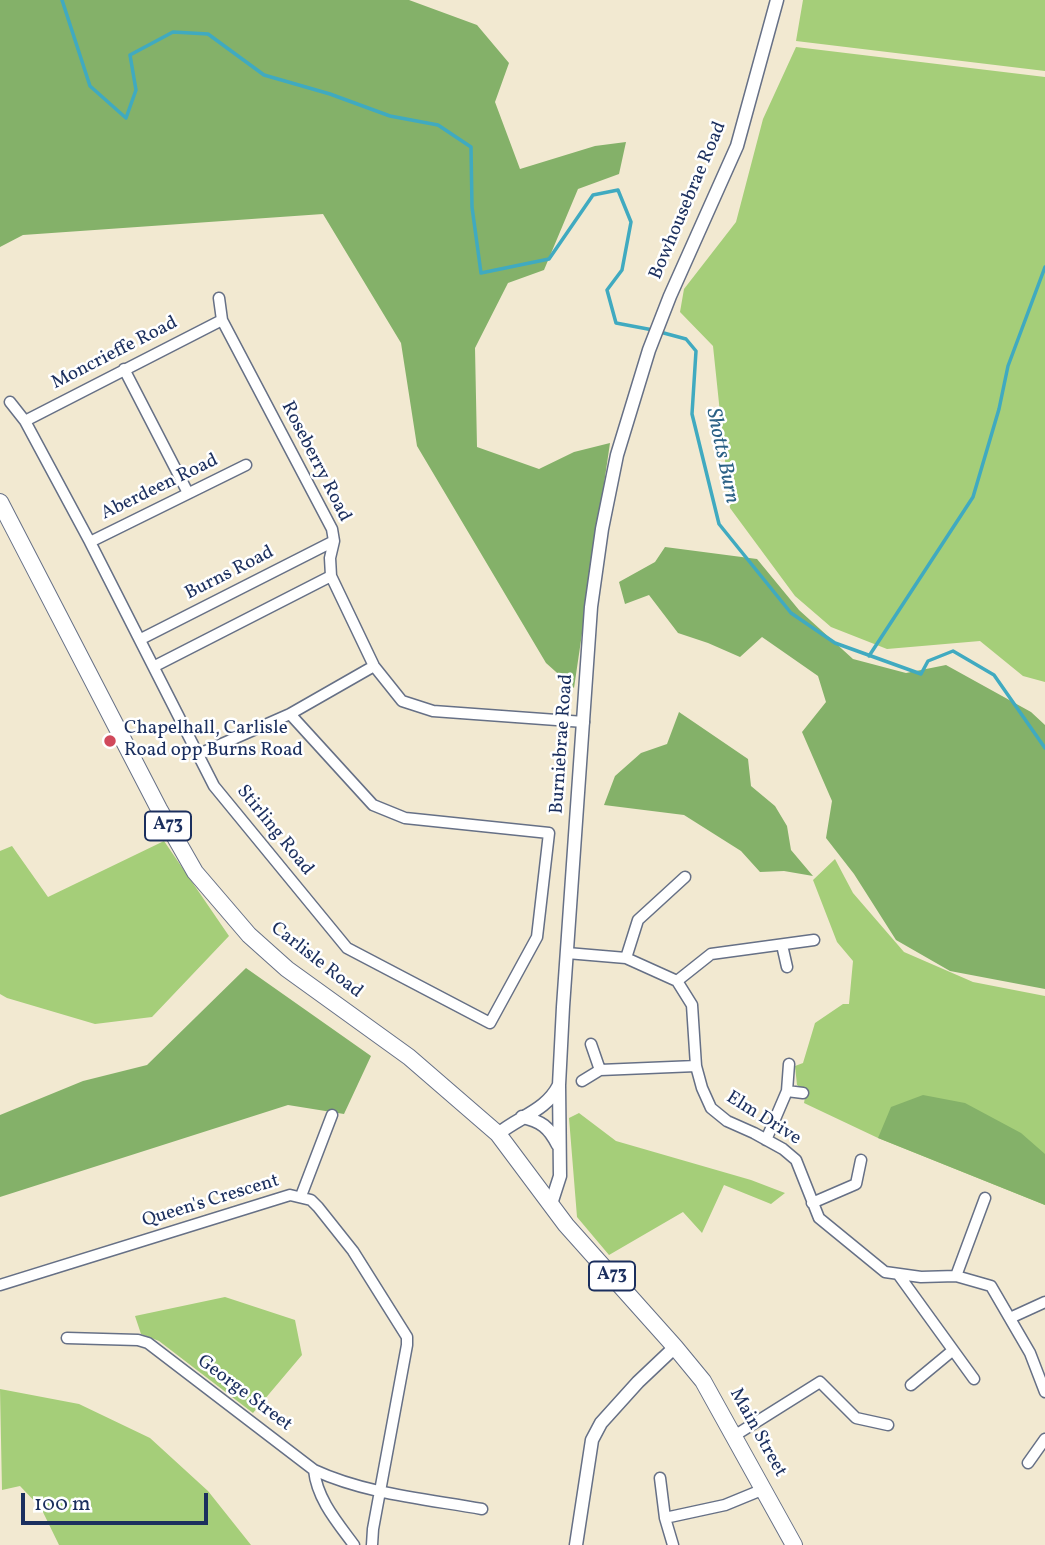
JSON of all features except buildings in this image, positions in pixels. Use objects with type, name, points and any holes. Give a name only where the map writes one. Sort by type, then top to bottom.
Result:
[{"type":"main road","name":"Carlisle Road","points":[[0,502],[159,809],[195,872],[249,935],[287,969],[409,1057],[498,1134],[566,1225],[676,1347]]},
{"type":"main road","name":"Main Street","points":[[676,1347],[703,1381],[794,1545]]},
{"type":"street","name":"Bowhousebrae Road","points":[[670,296],[737,146],[777,0]]},
{"type":"street","name":"Burniebrae Road","points":[[551,1204],[560,1176],[559,1085],[591,607],[602,528],[617,455],[649,350],[670,296]]},
{"type":"street","name":"Roseberry Road","points":[[219,298],[222,320],[332,529],[334,541],[330,558],[331,576]]},
{"type":"street","name":"Moncrieffe Road","points":[[25,421],[222,320]]},
{"type":"street","points":[[124,369],[188,493]]},
{"type":"street","name":"Stirling Road","points":[[10,402],[25,421],[90,542],[214,786],[346,948],[491,1023],[537,937],[549,833],[405,818],[373,805],[290,714]]},
{"type":"street","name":"Aberdeen Road","points":[[90,542],[246,465]]},
{"type":"street","name":"Burns Road","points":[[141,639],[334,541]]},
{"type":"street","points":[[155,666],[331,576],[374,666],[402,701],[433,710],[584,722]]},
{"type":"street","points":[[199,754],[290,714],[374,666]]},
{"type":"street","points":[[626,958],[638,920],[685,877]]},
{"type":"street","points":[[567,953],[626,958],[677,981],[711,954],[814,940]]},
{"type":"street","points":[[782,945],[787,967]]},
{"type":"street","name":"Elm Drive","points":[[677,981],[692,1004],[696,1066],[711,1108],[727,1121],[766,1140],[796,1160],[819,1218],[886,1272],[921,1277],[956,1276],[991,1286],[1030,1353],[1045,1392]]},
{"type":"street","points":[[591,1044],[600,1070]]},
{"type":"street","points":[[766,1140],[787,1091],[789,1064]]},
{"type":"street","points":[[582,1081],[600,1070],[696,1066]]},
{"type":"street","points":[[498,1134],[544,1106],[559,1085]]},
{"type":"street","points":[[787,1091],[803,1093]]},
{"type":"street","points":[[301,1196],[331,1115]]},
{"type":"street","points":[[522,1117],[538,1120],[547,1127],[560,1149]]},
{"type":"street","points":[[812,1203],[856,1184],[861,1160]]},
{"type":"street","name":"Queen's Crescent","points":[[0,1285],[290,1195],[311,1200],[353,1251],[407,1337],[372,1545]]},
{"type":"street","points":[[956,1276],[985,1198]]},
{"type":"street","points":[[898,1274],[974,1379]]},
{"type":"street","points":[[1010,1318],[1045,1302]]},
{"type":"street","name":"George Street","points":[[67,1338],[138,1340],[148,1343],[314,1470],[331,1478],[380,1492],[482,1509]]},
{"type":"street","points":[[576,1545],[593,1440],[601,1423],[638,1382],[676,1347]]},
{"type":"street","points":[[911,1385],[952,1351]]},
{"type":"street","points":[[734,1436],[820,1382],[856,1418],[888,1425]]},
{"type":"street","points":[[1028,1463],[1045,1439]]},
{"type":"street","points":[[314,1470],[318,1489],[335,1520],[355,1545]]},
{"type":"street","points":[[660,1478],[665,1518],[673,1545]]},
{"type":"street","points":[[665,1518],[725,1505],[764,1489]]},
{"type":"green space","points":[[0,0],[409,0],[477,25],[509,63],[495,102],[520,169],[595,146],[626,142],[619,174],[578,189],[544,270],[508,283],[475,348],[477,447],[539,469],[574,452],[610,443],[574,688],[546,663],[417,446],[401,343],[323,214],[23,235],[0,247]]},
{"type":"green space","points":[[803,0],[1045,0],[1045,71],[796,41]]},
{"type":"green space","points":[[796,47],[1045,77],[1045,682],[1023,676],[980,641],[887,649],[831,627],[795,596],[730,508],[713,346],[680,312],[684,289],[736,222],[763,119]]},
{"type":"green space","points":[[665,547],[757,559],[799,610],[853,659],[906,673],[946,665],[1031,712],[1045,725],[1045,989],[950,971],[896,940],[854,874],[826,838],[832,801],[802,732],[826,702],[818,676],[762,637],[740,657],[678,633],[649,595],[625,604],[619,582],[655,562]]},
{"type":"green space","points":[[679,712],[748,759],[751,786],[775,806],[787,826],[791,850],[813,876],[784,871],[760,872],[741,851],[684,815],[604,805],[615,776],[641,753],[667,744]]},
{"type":"green space","points":[[164,841],[229,936],[152,1017],[95,1024],[0,994],[0,851],[12,846],[48,897]]},
{"type":"green space","points":[[835,859],[853,893],[904,952],[973,982],[1045,996],[1045,1205],[878,1138],[804,1103],[806,1092],[797,1085],[795,1066],[803,1063],[815,1023],[843,1004],[849,1004],[853,961],[837,942],[813,880]]},
{"type":"green space","points":[[246,968],[371,1056],[344,1114],[288,1105],[0,1197],[0,1115],[83,1081],[147,1065]]},
{"type":"green space","points":[[923,1095],[965,1103],[1021,1133],[1045,1154],[1045,1205],[878,1138],[891,1107]]},
{"type":"green space","points":[[579,1113],[616,1141],[751,1180],[785,1193],[771,1204],[724,1185],[702,1233],[683,1212],[609,1255],[577,1217],[569,1118]]},
{"type":"green space","points":[[225,1297],[295,1320],[302,1355],[253,1413],[159,1341],[141,1334],[135,1316]]},
{"type":"green space","points":[[0,1389],[79,1404],[150,1438],[208,1491],[251,1545],[59,1545],[41,1508],[20,1486],[2,1490]]},
{"type":"waterway","name":"Shotts Burn","points":[[62,0],[90,86],[126,118],[136,90],[130,55],[173,32],[208,34],[264,75],[330,94],[390,116],[438,125],[471,147],[472,207],[481,273],[549,259],[593,195],[618,190],[631,222],[622,270],[607,290],[616,323],[653,330]]},
{"type":"waterway","points":[[869,656],[973,497],[999,409],[1008,366],[1045,267]]},
{"type":"waterway","name":"Shotts Burn","points":[[660,332],[686,339],[696,351],[692,414],[719,524],[791,613],[835,643],[921,674],[928,661],[953,651],[994,675],[1045,748]]},
{"type":"place","name":"Chapelhall, Carlisle Road opp Burns Road","points":[[110,741]]}]
